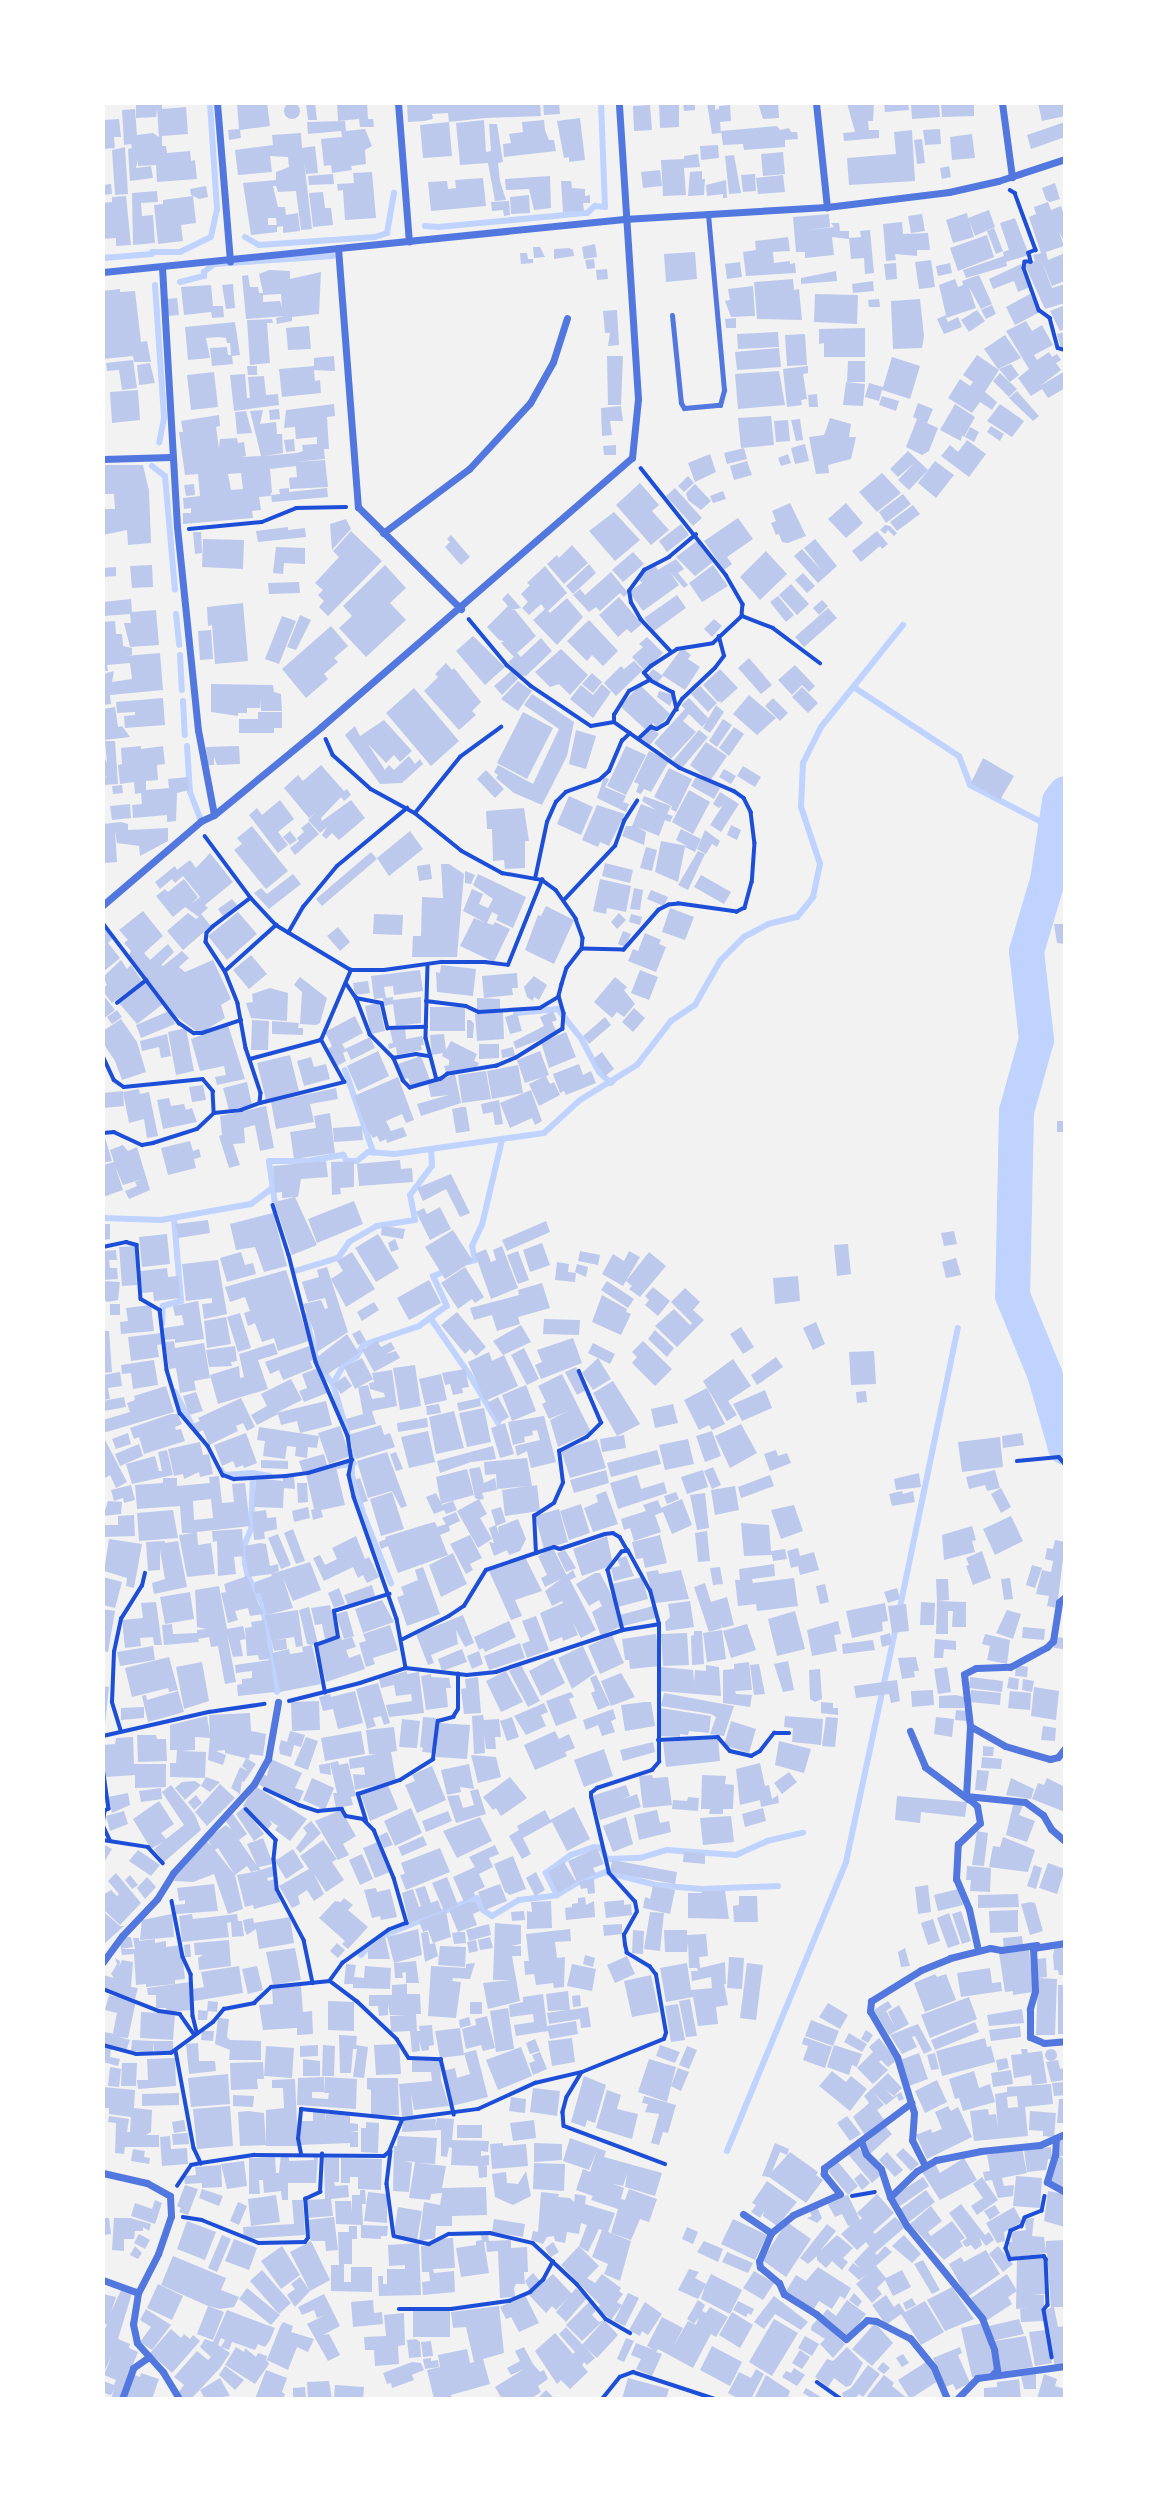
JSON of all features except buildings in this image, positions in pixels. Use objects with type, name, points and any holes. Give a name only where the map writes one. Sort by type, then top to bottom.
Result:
[{"type":"street","points":[[217,103],[230,261]]},
{"type":"street","points":[[398,103],[409,242]]},
{"type":"street","points":[[103,905],[461,609],[632,458],[638,399],[624,219],[619,103]]},
{"type":"street","points":[[816,103],[827,207]]},
{"type":"street","points":[[1002,103],[1012,177]]},
{"type":"street","points":[[103,272],[624,219],[827,207],[949,192],[998,181],[1065,159]]},
{"type":"street","points":[[338,248],[358,507],[461,609]]},
{"type":"street","points":[[162,267],[177,527],[198,730],[214,815]]},
{"type":"street","points":[[383,533],[469,469],[530,403],[553,362],[567,318]]},
{"type":"street","points":[[103,460],[171,457]]},
{"type":"street","points":[[978,1950],[969,1909],[956,1879],[958,1844],[980,1823],[977,1806],[967,1796],[970,1726],[964,1674],[976,1668],[1010,1667],[1047,1647],[1053,1641],[1059,1602],[1065,1597]]},
{"type":"street","points":[[103,1962],[122,1936],[158,1899],[173,1873],[254,1784],[268,1759],[278,1702]]},
{"type":"street","points":[[970,1726],[1005,1746],[1050,1759],[1058,1757],[1065,1748]]},
{"type":"street","points":[[910,1731],[925,1767],[977,1806]]},
{"type":"street","points":[[967,1796],[1025,1802],[1043,1815],[1051,1829],[1065,1841]]},
{"type":"street","points":[[925,2166],[912,2140],[914,2113],[897,2057],[870,2011],[871,2001],[921,1970],[978,1950],[1065,1943]]},
{"type":"street","points":[[1037,1945],[1031,1954],[1035,1991],[1030,2009],[1030,2037],[1044,2043],[1065,2041]]},
{"type":"street","points":[[911,2103],[822,2171],[840,2194],[793,2215],[771,2233],[759,2261],[760,2267],[779,2284],[784,2294],[816,2314],[844,2339],[850,2337],[867,2320],[876,2321],[910,2338],[934,2368],[947,2399]]},
{"type":"street","points":[[889,2195],[925,2166],[953,2155],[1040,2144],[1065,2134]]},
{"type":"street","points":[[1056,2138],[1055,2155],[1046,2182],[1065,2192]]},
{"type":"street","points":[[861,2141],[866,2154],[881,2169],[889,2195],[907,2226],[982,2318],[997,2370],[993,2374]]},
{"type":"street","points":[[103,2173],[147,2183],[170,2196],[171,2216],[158,2254],[138,2293],[133,2324],[137,2343],[163,2372],[179,2399]]},
{"type":"street","points":[[743,2214],[771,2233]]},
{"type":"street","points":[[103,2280],[138,2293]]},
{"type":"street","points":[[122,2399],[134,2368],[149,2357]]},
{"type":"street","points":[[957,2399],[977,2378],[1065,2366]]},
{"type":"lane","points":[[672,315],[681,403],[684,408],[720,405],[724,390],[708,214]]},
{"type":"path","points":[[998,181],[1015,193],[1036,250],[1029,253],[1031,262],[1025,262],[1024,268],[1039,310],[1050,318],[1058,348],[1065,350]]},
{"type":"path","points":[[632,458],[696,533],[740,596],[741,617]]},
{"type":"path","points":[[177,527],[193,529],[262,522],[296,508],[358,507]]},
{"type":"path","points":[[671,652],[640,620],[631,603],[629,590],[644,569],[669,557],[696,533]]},
{"type":"path","points":[[461,609],[518,677],[591,726],[614,722],[680,768],[720,783],[744,799],[751,812],[755,843],[752,882],[745,908],[737,912],[669,905],[659,910],[624,950],[582,949]]},
{"type":"path","points":[[677,712],[673,692],[650,680],[645,675],[646,671],[671,652],[713,643],[741,617]]},
{"type":"path","points":[[741,617],[773,628],[820,663]]},
{"type":"path","points":[[638,739],[651,727],[661,727],[677,712],[682,699],[700,684],[724,656],[719,637]]},
{"type":"path","points":[[614,722],[618,707],[629,691],[650,680]]},
{"type":"path","points":[[321,727],[333,755],[371,789],[415,813],[484,865],[502,873],[541,880],[565,899],[583,938],[582,949],[567,968],[559,996],[564,1013],[561,1032],[497,1066],[448,1074],[410,1088],[403,1081],[394,1058],[370,1035],[356,998],[346,983]]},
{"type":"path","points":[[415,813],[460,757],[501,727]]},
{"type":"path","points":[[535,879],[547,822],[556,802],[566,792],[598,780],[609,771],[622,741],[630,733]]},
{"type":"path","points":[[565,899],[615,846],[637,801]]},
{"type":"path","points":[[288,933],[310,898],[337,866],[359,844],[407,808]]},
{"type":"path","points":[[197,825],[251,898],[276,925],[351,970],[441,962],[470,964],[485,961],[508,965],[541,880]]},
{"type":"path","points":[[251,898],[207,933],[206,943],[225,971],[242,1020],[261,1094],[260,1103]]},
{"type":"path","points":[[103,923],[175,1019],[194,1033],[242,1020]]},
{"type":"path","points":[[225,971],[276,925]]},
{"type":"path","points":[[428,965],[426,1027],[430,1057],[437,1080]]},
{"type":"path","points":[[321,1040],[351,970]]},
{"type":"path","points":[[117,1003],[146,980]]},
{"type":"path","points":[[426,1001],[466,1006],[479,1012],[540,1008],[559,996]]},
{"type":"path","points":[[356,998],[379,1000],[388,1028],[426,1027]]},
{"type":"path","points":[[250,1059],[321,1040]]},
{"type":"path","points":[[103,1133],[114,1132],[142,1144],[153,1143],[197,1129],[214,1113],[241,1110],[344,1083],[321,1040]]},
{"type":"path","points":[[394,1058],[416,1054],[430,1057]]},
{"type":"path","points":[[103,1056],[114,1080],[124,1087],[203,1079],[213,1091],[214,1113]]},
{"type":"path","points":[[273,1205],[289,1255],[316,1362],[348,1436],[352,1460],[349,1475],[354,1497],[403,1639],[406,1668]]},
{"type":"path","points":[[103,1247],[126,1242],[137,1245],[141,1298],[160,1310],[167,1370],[180,1413],[208,1446],[223,1475],[234,1479],[286,1476],[309,1473],[352,1460]]},
{"type":"path","points":[[536,1553],[534,1516],[554,1503],[562,1483],[558,1451],[587,1437],[601,1423],[579,1372]]},
{"type":"path","points":[[1017,1461],[1059,1457],[1065,1464]]},
{"type":"path","points":[[301,2154],[298,2139],[301,2109],[402,2119],[453,2115],[478,2109],[535,2083],[582,2072],[664,2039],[666,2033],[656,1975],[650,1967],[627,1953],[624,1935],[637,1912],[635,1902],[609,1874],[591,1797],[591,1793],[597,1788],[657,1767],[656,1687],[661,1659],[659,1624],[650,1591],[620,1536],[613,1533],[536,1553],[486,1570],[464,1606],[403,1639]]},
{"type":"path","points":[[623,1630],[608,1570],[622,1552],[628,1550]]},
{"type":"path","points":[[121,1732],[112,1702],[114,1652],[121,1619],[142,1586],[145,1573]]},
{"type":"path","points":[[325,1693],[316,1645],[338,1637],[334,1611],[389,1594]]},
{"type":"path","points":[[103,1736],[209,1712],[325,1693],[406,1668],[458,1674],[496,1672],[623,1630],[659,1624]]},
{"type":"path","points":[[374,1830],[366,1823],[358,1794],[400,1780],[433,1759],[438,1721],[453,1717],[458,1709],[458,1674]]},
{"type":"path","points":[[658,1740],[718,1737],[730,1751],[751,1756],[760,1751],[774,1733],[789,1732]]},
{"type":"path","points":[[103,1768],[109,1809],[105,1811],[103,1825],[110,1840]]},
{"type":"path","points":[[254,1784],[318,1811],[342,1809],[346,1816],[363,1819],[374,1830],[384,1850],[407,1923],[389,1930],[342,1963],[330,1981]]},
{"type":"path","points":[[239,1803],[276,1840],[274,1859],[278,1889],[304,1940],[313,1983]]},
{"type":"path","points":[[103,1840],[148,1847],[173,1873]]},
{"type":"path","points":[[169,1881],[183,1957],[191,1974],[196,2034]]},
{"type":"path","points":[[103,2045],[136,2054],[176,2051],[213,2022],[224,2009],[254,2003],[271,1987],[330,1981],[357,2001],[397,2039],[409,2058],[441,2059],[453,2115]]},
{"type":"path","points":[[103,1989],[159,2011],[180,2014],[196,2034]]},
{"type":"path","points":[[176,2051],[194,2148],[201,2163]]},
{"type":"path","points":[[582,2072],[567,2096],[563,2112],[564,2126],[665,2164]]},
{"type":"path","points":[[170,2196],[191,2165],[201,2163],[254,2155],[384,2156],[402,2119]]},
{"type":"path","points":[[392,2144],[387,2184],[394,2236],[429,2244],[449,2234],[490,2233],[533,2243],[606,2319],[631,2333]]},
{"type":"path","points":[[171,2216],[202,2220],[260,2243],[305,2242],[305,2199],[320,2192],[322,2154]]},
{"type":"path","points":[[1046,2182],[1042,2211],[1025,2217],[1022,2226],[1011,2231],[1006,2248],[1010,2259],[1044,2256],[1046,2259],[1048,2305],[1044,2310],[1054,2369]]},
{"type":"path","points":[[840,2194],[889,2195]]},
{"type":"path","points":[[399,2309],[451,2309],[509,2301],[530,2292],[543,2280],[552,2261]]},
{"type":"path","points":[[602,2399],[620,2378],[633,2372],[715,2399]]},
{"type":"path","points":[[817,2382],[841,2399]]},
{"type":"waterway","points":[[152,252],[180,252],[211,237],[217,209],[210,103]]},
{"type":"waterway","points":[[425,226],[587,213],[595,206],[605,207],[601,103]]},
{"type":"waterway","points":[[245,237],[259,245],[375,237],[387,233],[394,193]]},
{"type":"waterway","points":[[103,258],[152,254]]},
{"type":"waterway","points":[[180,282],[204,276],[204,272],[214,264],[333,256]]},
{"type":"waterway","points":[[155,285],[164,418],[159,443]]},
{"type":"waterway","points":[[152,466],[165,476],[175,590]]},
{"type":"waterway","points":[[176,614],[179,645]]},
{"type":"waterway","points":[[276,1211],[269,1161],[308,1161],[343,1155],[347,1161],[357,1161],[368,1152],[395,1154],[544,1133],[580,1100],[637,1065],[671,1021],[695,1005],[720,961],[744,937],[768,924],[797,917],[813,897],[820,864],[801,807],[803,763],[821,727],[903,625]]},
{"type":"waterway","points":[[180,655],[182,690]]},
{"type":"waterway","points":[[855,688],[959,756],[970,785],[1055,829]]},
{"type":"waterway","points":[[183,701],[185,735]]},
{"type":"waterway","points":[[187,746],[190,792],[201,821]]},
{"type":"waterway","points":[[1065,793],[1059,801],[1047,880],[1026,951],[1036,1039],[1016,1111],[1012,1295],[1044,1373],[1065,1447]]},
{"type":"waterway","points":[[516,1013],[558,1009],[582,1040],[599,1072],[611,1083],[614,1080]]},
{"type":"waterway","points":[[345,1070],[373,1152]]},
{"type":"waterway","points":[[468,1262],[475,1260],[472,1246],[482,1225],[502,1140]]},
{"type":"waterway","points":[[295,1271],[338,1258],[349,1242],[377,1226],[415,1220],[410,1195],[432,1166],[431,1149]]},
{"type":"waterway","points":[[103,1218],[161,1220],[251,1204],[272,1188]]},
{"type":"waterway","points":[[162,1323],[163,1306],[181,1301],[174,1218]]},
{"type":"waterway","points":[[348,1435],[333,1384],[343,1366],[357,1356],[363,1345],[419,1326],[447,1306],[433,1276],[449,1270]]},
{"type":"waterway","points":[[306,1316],[316,1359]]},
{"type":"waterway","points":[[431,1319],[469,1374],[498,1423]]},
{"type":"waterway","points":[[899,1612],[958,1328]]},
{"type":"waterway","points":[[321,1369],[333,1384]]},
{"type":"waterway","points":[[175,1392],[192,1426]]},
{"type":"waterway","points":[[352,1452],[352,1475],[362,1511],[391,1583]]},
{"type":"waterway","points":[[332,1467],[354,1463]]},
{"type":"waterway","points":[[221,1470],[224,1475],[253,1473],[270,1476]]},
{"type":"waterway","points":[[253,1473],[251,1529],[244,1546],[245,1563],[248,1577],[262,1602],[277,1692]]},
{"type":"waterway","points":[[727,2151],[846,1862],[896,1626]]},
{"type":"waterway","points":[[382,1936],[477,1898],[483,1910],[492,1916],[519,1900],[557,1895],[546,1873],[571,1855],[594,1847],[601,1848],[607,1859],[640,1858],[667,1850],[736,1855],[767,1841],[803,1833]]},
{"type":"waterway","points":[[557,1895],[577,1883],[606,1872],[656,1885],[701,1889],[778,1886]]},
{"type":"waterway","points":[[361,1955],[373,1942]]}]
